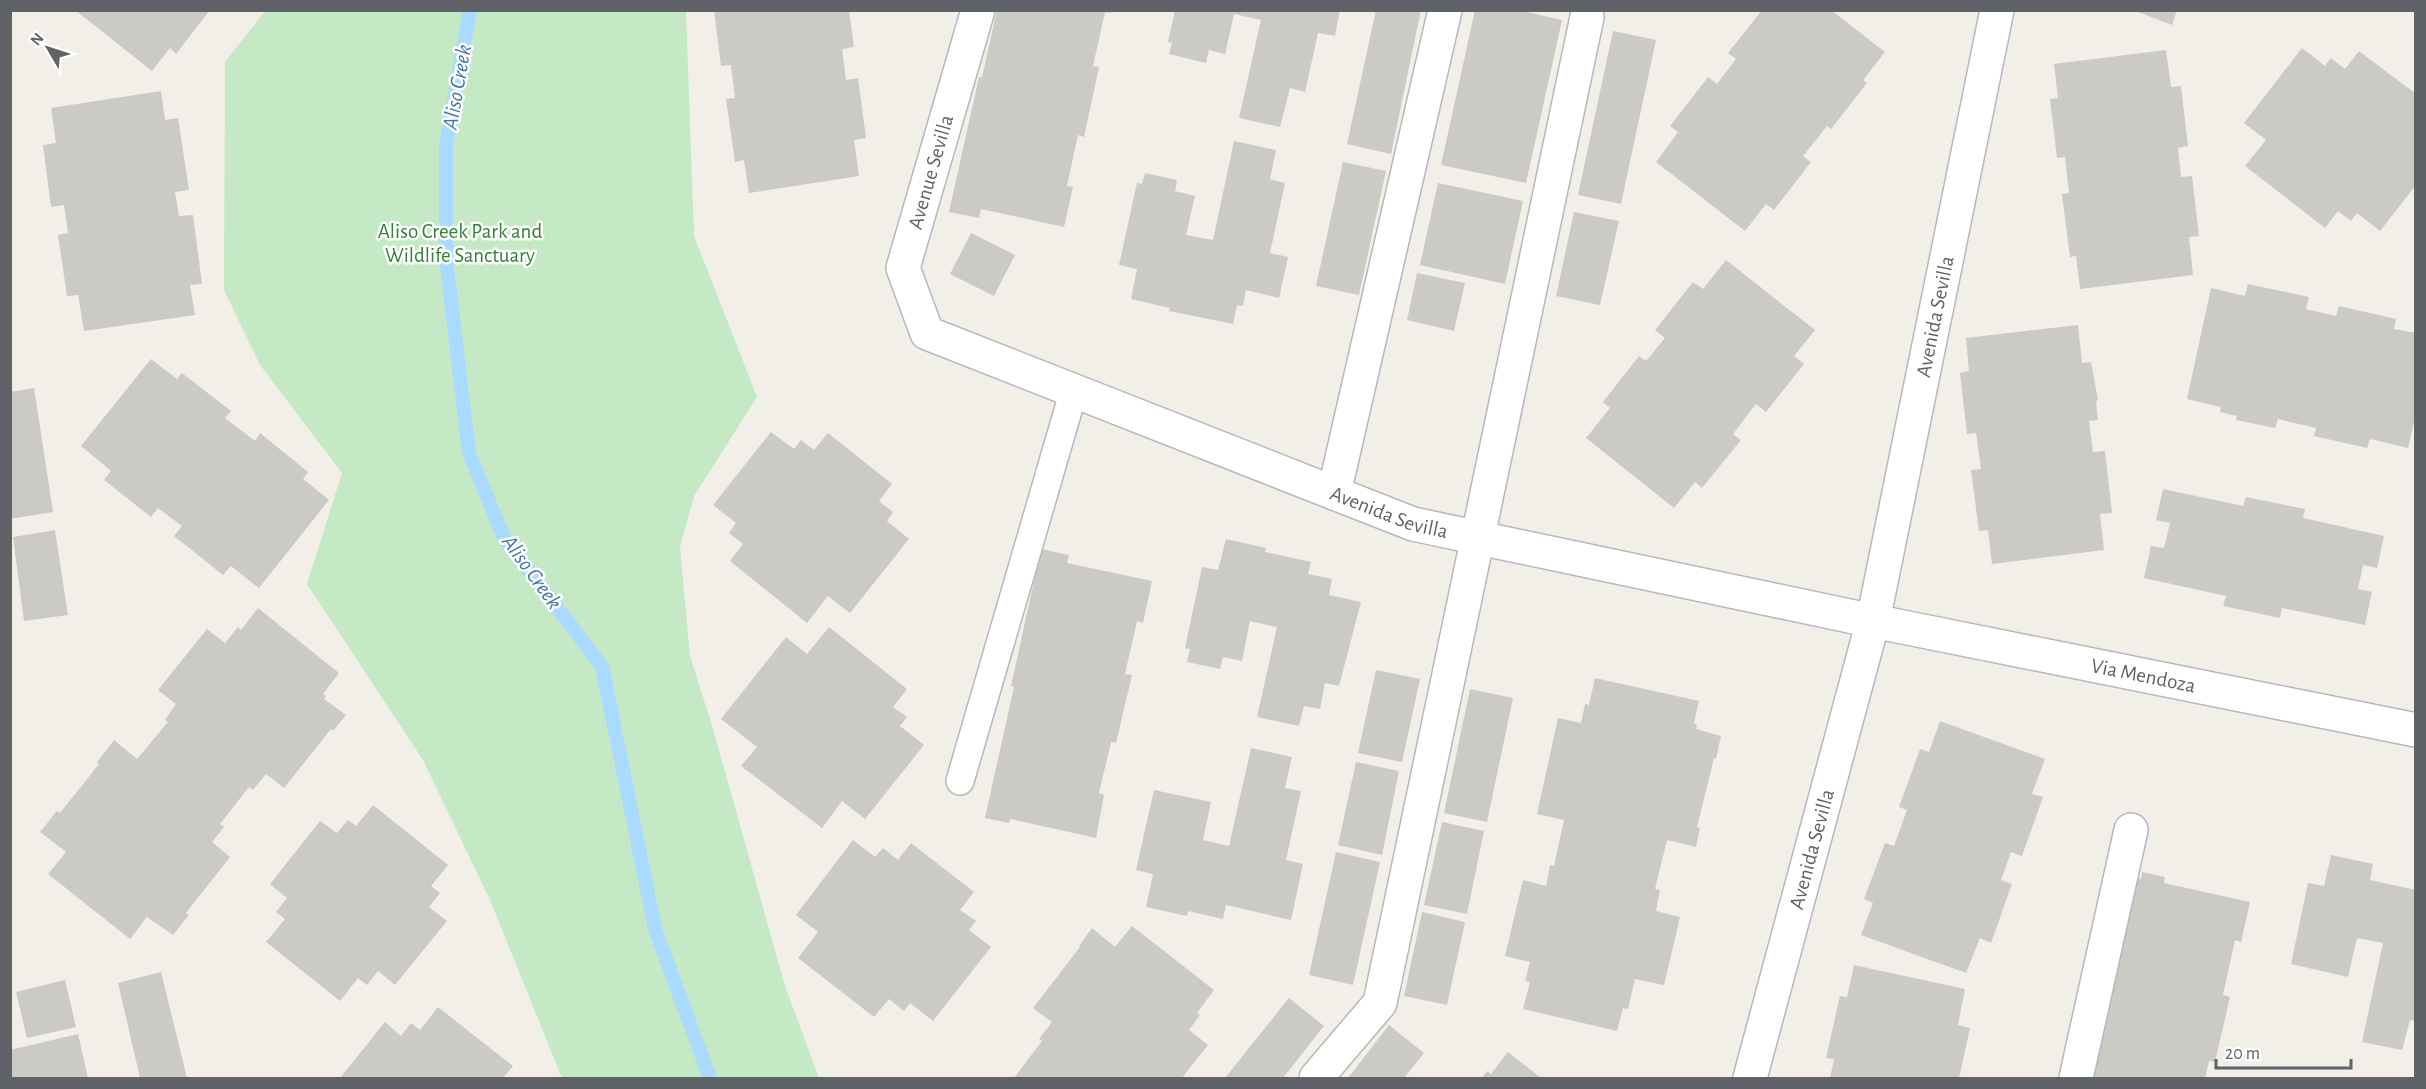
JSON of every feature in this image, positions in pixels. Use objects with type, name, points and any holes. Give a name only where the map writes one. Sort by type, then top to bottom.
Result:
[{"type":"street","name":"Avenue Sevilla","points":[[927,333],[903,268],[978,10]]},
{"type":"street","points":[[1334,493],[1445,10]]},
{"type":"street","name":"Avenida Sevilla","points":[[1750,1078],[1873,621],[1997,10]]},
{"type":"street","points":[[1316,1078],[1380,1003],[1587,17]]},
{"type":"street","name":"Avenida Sevilla","points":[[927,333],[1413,524],[1873,621]]},
{"type":"street","name":"Via Mendoza","points":[[1873,621],[2415,730]]},
{"type":"street","points":[[2076,1078],[2131,830]]},
{"type":"lane","points":[[960,781],[1074,390]]},
{"type":"green space","name":"Aliso Creek Park and Wildlife Sanctuary","points":[[266,10],[686,11],[694,236],[757,397],[694,496],[680,547],[690,656],[713,729],[785,986],[819,1078],[562,1078],[490,900],[423,760],[307,584],[342,473],[260,365],[224,290],[225,62]]},
{"type":"building","points":[[75,10],[210,10],[176,54],[170,48],[152,71]]},
{"type":"building","points":[[714,10],[849,10],[854,47],[842,49],[846,80],[858,78],[866,138],[854,140],[859,176],[749,193],[744,160],[735,162],[726,99],[735,98],[731,65],[721,66]]},
{"type":"building","points":[[997,10],[1112,10],[1111,13],[1105,12],[1093,66],[1099,67],[1084,137],[1078,135],[1067,186],[1073,187],[1064,227],[981,209],[979,218],[949,212],[979,77],[982,77]]},
{"type":"building","points":[[1175,10],[1340,10],[1335,36],[1318,33],[1305,92],[1290,88],[1280,127],[1239,118],[1261,20],[1234,14],[1225,54],[1209,50],[1206,63],[1169,54],[1172,43],[1168,42]]},
{"type":"building","points":[[1376,10],[1421,10],[1391,154],[1347,144]]},
{"type":"building","points":[[1475,10],[1519,10],[1562,20],[1526,183],[1441,165]]},
{"type":"building","points":[[1762,10],[1773,12],[1774,10],[1831,10],[1885,52],[1863,80],[1867,83],[1831,129],[1827,126],[1803,156],[1811,162],[1774,210],[1766,204],[1745,231],[1656,162],[1678,132],[1670,126],[1708,77],[1717,84],[1736,59],[1728,53]]},
{"type":"building","points":[[2133,10],[2177,10],[2172,25]]},
{"type":"building","points":[[1613,31],[1656,40],[1621,204],[1578,195]]},
{"type":"building","points":[[2302,48],[2325,66],[2331,58],[2345,69],[2359,51],[2416,94],[2416,185],[2380,231],[2357,213],[2351,221],[2338,211],[2325,228],[2245,166],[2266,140],[2244,123]]},
{"type":"building","points":[[2166,50],[2171,87],[2181,86],[2188,146],[2178,148],[2181,177],[2192,176],[2199,236],[2189,237],[2193,275],[2080,289],[2076,256],[2070,257],[2062,194],[2069,193],[2065,157],[2057,158],[2050,99],[2058,98],[2054,64]]},
{"type":"building","points":[[161,91],[165,120],[178,118],[189,190],[175,192],[179,216],[193,215],[202,284],[190,285],[195,315],[84,331],[78,295],[67,296],[58,235],[68,233],[64,205],[51,207],[43,145],[56,143],[51,108]]},
{"type":"building","points":[[1234,141],[1276,150],[1270,179],[1285,183],[1270,253],[1288,257],[1279,298],[1246,290],[1243,306],[1237,305],[1233,324],[1169,311],[1170,308],[1131,299],[1137,269],[1119,265],[1137,183],[1142,184],[1145,173],[1177,180],[1175,191],[1195,196],[1186,235],[1213,240]]},
{"type":"building","points":[[1343,162],[1386,171],[1359,295],[1316,286]]},
{"type":"building","points":[[1438,183],[1523,201],[1505,284],[1420,265]]},
{"type":"building","points":[[1574,212],[1619,221],[1600,305],[1556,296]]},
{"type":"building","points":[[971,233],[1015,255],[994,296],[950,274]]},
{"type":"building","points":[[1726,260],[1815,330],[1794,356],[1804,364],[1766,412],[1756,404],[1733,434],[1741,440],[1702,488],[1695,482],[1674,508],[1586,438],[1610,408],[1603,402],[1639,356],[1646,361],[1665,338],[1655,330],[1693,282],[1703,289]]},
{"type":"building","points":[[1417,273],[1465,283],[1454,331],[1407,320]]},
{"type":"building","points":[[2248,284],[2309,297],[2306,309],[2336,316],[2339,306],[2396,319],[2394,329],[2416,333],[2416,413],[2408,448],[2370,439],[2367,448],[2314,436],[2316,428],[2278,419],[2275,428],[2236,420],[2237,416],[2220,412],[2221,407],[2187,399],[2211,288],[2245,296]]},
{"type":"building","points":[[2078,325],[2082,363],[2091,362],[2098,400],[2096,401],[2098,420],[2089,421],[2093,452],[2105,451],[2112,513],[2100,514],[2104,550],[1992,564],[1988,530],[1979,531],[1971,470],[1981,469],[1976,433],[1967,434],[1960,373],[1969,371],[1966,338]]},
{"type":"building","points":[[151,359],[177,379],[182,373],[231,411],[225,418],[255,441],[260,433],[308,472],[303,479],[329,500],[259,588],[231,566],[223,575],[174,536],[182,526],[158,508],[151,517],[104,480],[111,471],[81,446]]},
{"type":"building","points":[[34,388],[53,512],[10,519],[10,392]]},
{"type":"building","points":[[771,432],[794,449],[801,440],[814,450],[828,433],[892,484],[879,501],[893,512],[887,521],[909,539],[850,613],[828,596],[807,623],[730,561],[743,544],[729,533],[736,523],[713,505]]},
{"type":"building","points":[[2163,489],[2243,506],[2246,497],[2305,509],[2303,518],[2384,536],[2377,568],[2363,565],[2358,589],[2372,592],[2365,625],[2282,608],[2280,618],[2223,606],[2226,596],[2144,578],[2151,546],[2164,548],[2170,523],[2156,520]]},
{"type":"building","points":[[55,530],[68,615],[24,621],[13,537]]},
{"type":"building","points":[[1226,539],[1266,548],[1265,552],[1311,562],[1308,574],[1332,579],[1329,595],[1361,602],[1339,686],[1325,683],[1320,709],[1304,706],[1299,726],[1257,717],[1277,627],[1250,621],[1242,661],[1223,657],[1220,669],[1187,662],[1190,649],[1185,648],[1202,567],[1218,570]]},
{"type":"building","points":[[1041,549],[1069,555],[1067,563],[1152,581],[1143,623],[1137,621],[1125,674],[1132,675],[1116,743],[1111,742],[1099,793],[1104,795],[1096,838],[1010,819],[1009,823],[985,818]]},
{"type":"building","points":[[258,608],[339,673],[323,694],[326,696],[324,699],[346,715],[333,731],[331,729],[284,788],[266,774],[253,790],[249,787],[220,824],[224,827],[212,842],[230,857],[186,913],[189,915],[173,935],[147,917],[130,939],[48,874],[66,852],[40,832],[57,811],[60,813],[99,764],[97,762],[114,740],[137,759],[168,722],[165,720],[176,704],[158,690],[207,629],[225,643],[238,627],[241,630]]},
{"type":"building","points":[[829,627],[907,689],[893,707],[907,717],[900,726],[924,745],[865,819],[842,801],[822,828],[741,766],[757,747],[721,719],[786,637],[807,654]]},
{"type":"building","points":[[1376,670],[1420,679],[1402,762],[1358,753]]},
{"type":"building","points":[[1595,678],[1699,701],[1694,723],[1697,724],[1696,729],[1721,736],[1697,827],[1700,828],[1696,847],[1667,840],[1655,889],[1660,890],[1656,911],[1680,917],[1664,985],[1635,979],[1628,1009],[1623,1008],[1617,1031],[1523,1009],[1530,982],[1525,981],[1530,962],[1505,956],[1523,880],[1546,886],[1550,865],[1554,866],[1564,820],[1537,814],[1558,718],[1581,723],[1585,704],[1589,705]]},
{"type":"building","points":[[1470,689],[1513,698],[1487,822],[1444,813]]},
{"type":"building","points":[[1940,721],[2045,759],[2032,794],[2043,797],[2022,856],[2011,852],[2001,880],[2012,884],[1991,943],[1980,938],[1966,973],[1861,935],[1873,903],[1864,899],[1885,843],[1894,846],[1907,810],[1899,807],[1920,749],[1929,752]]},
{"type":"building","points":[[1251,748],[1292,757],[1285,788],[1301,791],[1286,860],[1303,864],[1291,920],[1226,905],[1223,919],[1188,911],[1187,916],[1146,907],[1153,874],[1136,870],[1154,790],[1211,802],[1203,840],[1229,846]]},
{"type":"building","points":[[1356,762],[1399,771],[1382,855],[1338,845]]},
{"type":"building","points":[[373,805],[448,865],[431,886],[440,893],[429,907],[447,921],[395,985],[378,971],[367,985],[358,978],[340,1001],[266,942],[285,919],[276,912],[287,898],[270,884],[320,821],[337,833],[348,820],[356,826]]},
{"type":"building","points":[[1442,822],[1484,831],[1467,914],[1424,905]]},
{"type":"building","points":[[853,840],[875,857],[883,848],[898,860],[911,843],[974,892],[960,910],[976,921],[969,930],[991,947],[933,1021],[910,1003],[904,1011],[889,999],[874,1017],[798,958],[818,932],[796,915]]},
{"type":"building","points":[[1336,852],[1380,862],[1353,985],[1309,975]]},
{"type":"building","points":[[2331,855],[2373,864],[2370,880],[2416,890],[2416,1021],[2410,1020],[2402,1050],[2362,1042],[2383,943],[2357,938],[2348,977],[2291,964],[2308,883],[2324,886]]},
{"type":"building","points":[[2142,872],[2165,877],[2164,883],[2250,902],[2241,942],[2235,940],[2223,995],[2230,997],[2215,1062],[2209,1061],[2205,1078],[2094,1078],[2138,878],[2141,879]]},
{"type":"building","points":[[1422,912],[1465,922],[1447,1005],[1404,996]]},
{"type":"building","points":[[1132,926],[1214,990],[1197,1013],[1200,1015],[1189,1030],[1208,1045],[1182,1078],[1014,1078],[1042,1041],[1039,1039],[1052,1022],[1033,1008],[1092,928],[1115,947]]},
{"type":"building","points":[[1854,965],[1965,989],[1958,1025],[1970,1028],[1959,1078],[1830,1078],[1834,1059],[1826,1058],[1840,996],[1847,997]]},
{"type":"building","points":[[161,972],[187,1078],[140,1078],[118,983]]},
{"type":"building","points":[[65,980],[76,1027],[27,1038],[16,992]]},
{"type":"building","points":[[1289,998],[1324,1026],[1283,1078],[1225,1078]]},
{"type":"building","points":[[438,1007],[513,1066],[503,1078],[340,1078],[385,1022],[401,1036],[411,1023],[420,1030]]},
{"type":"building","points":[[1389,1025],[1424,1053],[1404,1078],[1348,1078]]},
{"type":"building","points":[[78,1034],[88,1078],[10,1078],[10,1050]]},
{"type":"building","points":[[1508,1052],[1541,1078],[1482,1078],[1487,1071],[1491,1074]]},
{"type":"waterway","name":"Aliso Creek","points":[[470,10],[446,146],[446,259],[469,453],[505,540],[602,666],[655,929],[710,1078]]}]
